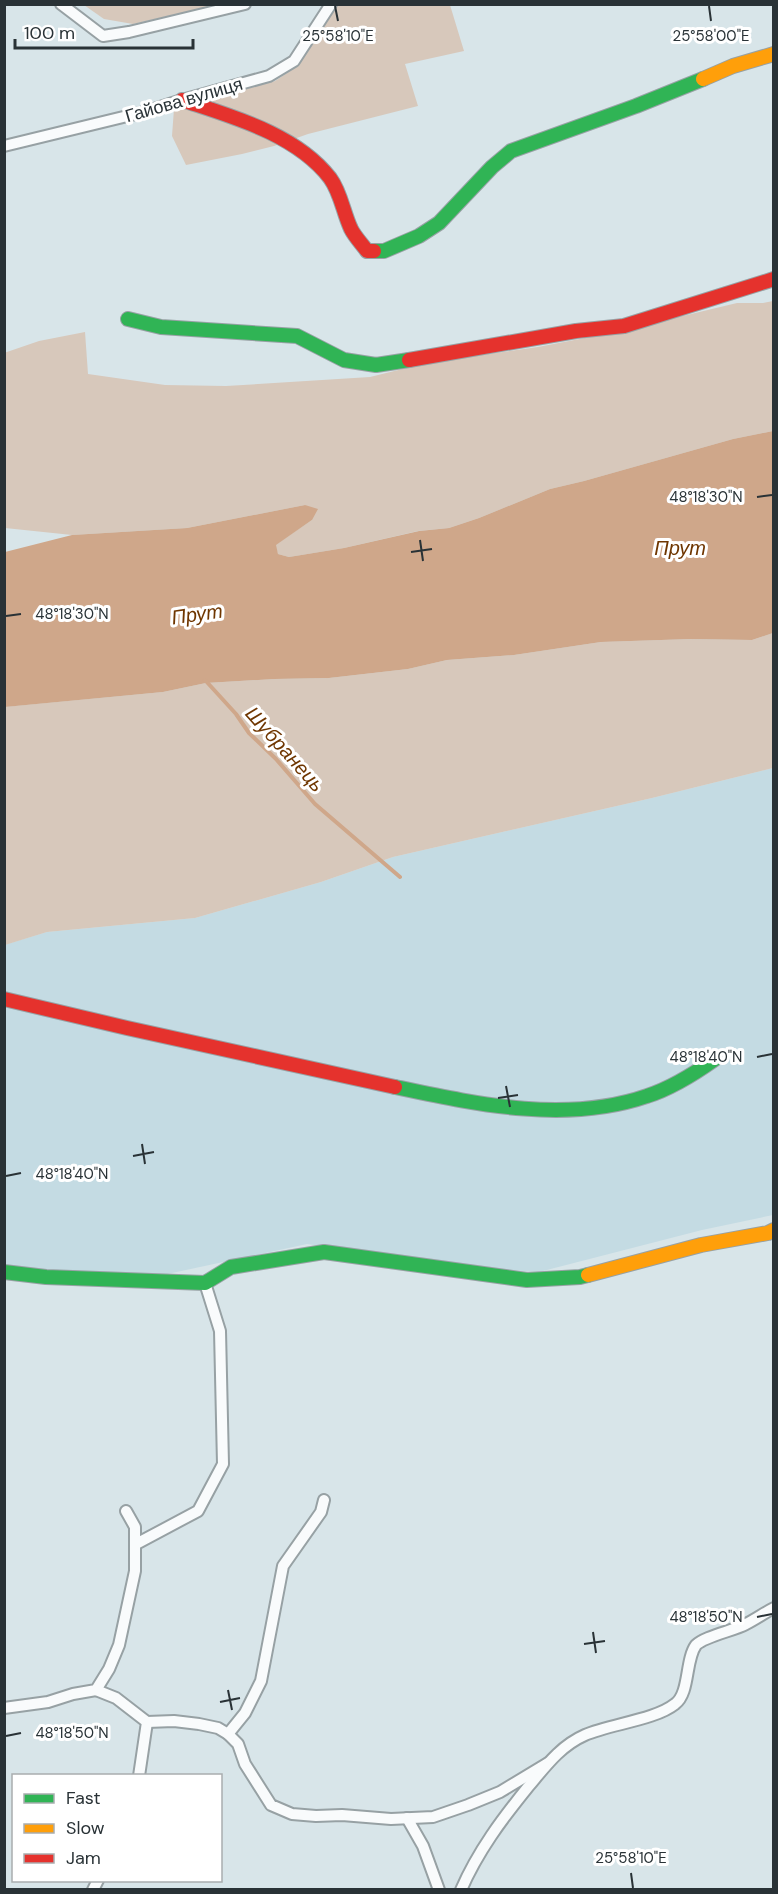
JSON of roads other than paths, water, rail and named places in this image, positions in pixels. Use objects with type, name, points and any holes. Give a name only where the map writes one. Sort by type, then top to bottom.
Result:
[{"type":"street","points":[[61,4],[103,36],[129,32],[245,4]]},
{"type":"street","name":"Гайова вулиця","points":[[4,146],[148,111],[268,76],[294,61],[331,4]]},
{"type":"street","points":[[182,100],[255,126],[307,155],[331,179],[342,201],[352,231],[368,251],[384,251],[420,236],[439,223],[492,167],[511,151],[636,106],[733,66],[774,54]]},
{"type":"street","points":[[128,319],[161,327],[297,336],[344,360],[376,365],[576,331],[624,326],[774,279]]},
{"type":"street","points":[[4,999],[100,1023],[378,1083],[472,1102],[517,1107],[569,1109],[627,1102],[653,1095],[672,1086],[715,1059]]},
{"type":"street","points":[[4,1272],[46,1277],[205,1283],[231,1267],[324,1252],[527,1280],[580,1277],[700,1245],[774,1230]]},
{"type":"street","points":[[135,1544],[198,1511],[223,1464],[220,1331],[205,1283]]},
{"type":"street","points":[[228,1734],[245,1713],[261,1681],[283,1566],[321,1512],[324,1500]]},
{"type":"street","points":[[96,1690],[109,1669],[119,1645],[135,1571],[135,1527],[126,1511]]},
{"type":"street","points":[[461,1890],[468,1873],[497,1825],[562,1748],[584,1735],[667,1710],[678,1703],[694,1647],[702,1640],[745,1625],[774,1608]]},
{"type":"street","points":[[4,1708],[48,1702],[96,1690],[116,1698],[147,1722],[174,1721],[218,1728],[238,1744],[246,1764],[271,1805],[292,1814],[391,1819],[433,1816],[500,1792],[548,1764]]},
{"type":"street","points":[[139,1774],[147,1722]]},
{"type":"street","points":[[407,1818],[423,1845],[439,1890]]},
{"type":"water","name":"Прут","points":[[773,431],[773,633],[752,640],[691,639],[601,642],[514,655],[447,660],[408,669],[329,678],[206,683],[163,692],[5,707],[5,552],[72,535],[187,528],[305,505],[318,509],[312,520],[276,545],[278,554],[289,557],[344,548],[419,531],[449,528],[550,489],[733,439]]},
{"type":"waterway","name":"Шубранець","points":[[205,680],[236,714],[249,733],[276,759],[315,804],[400,877]]}]
